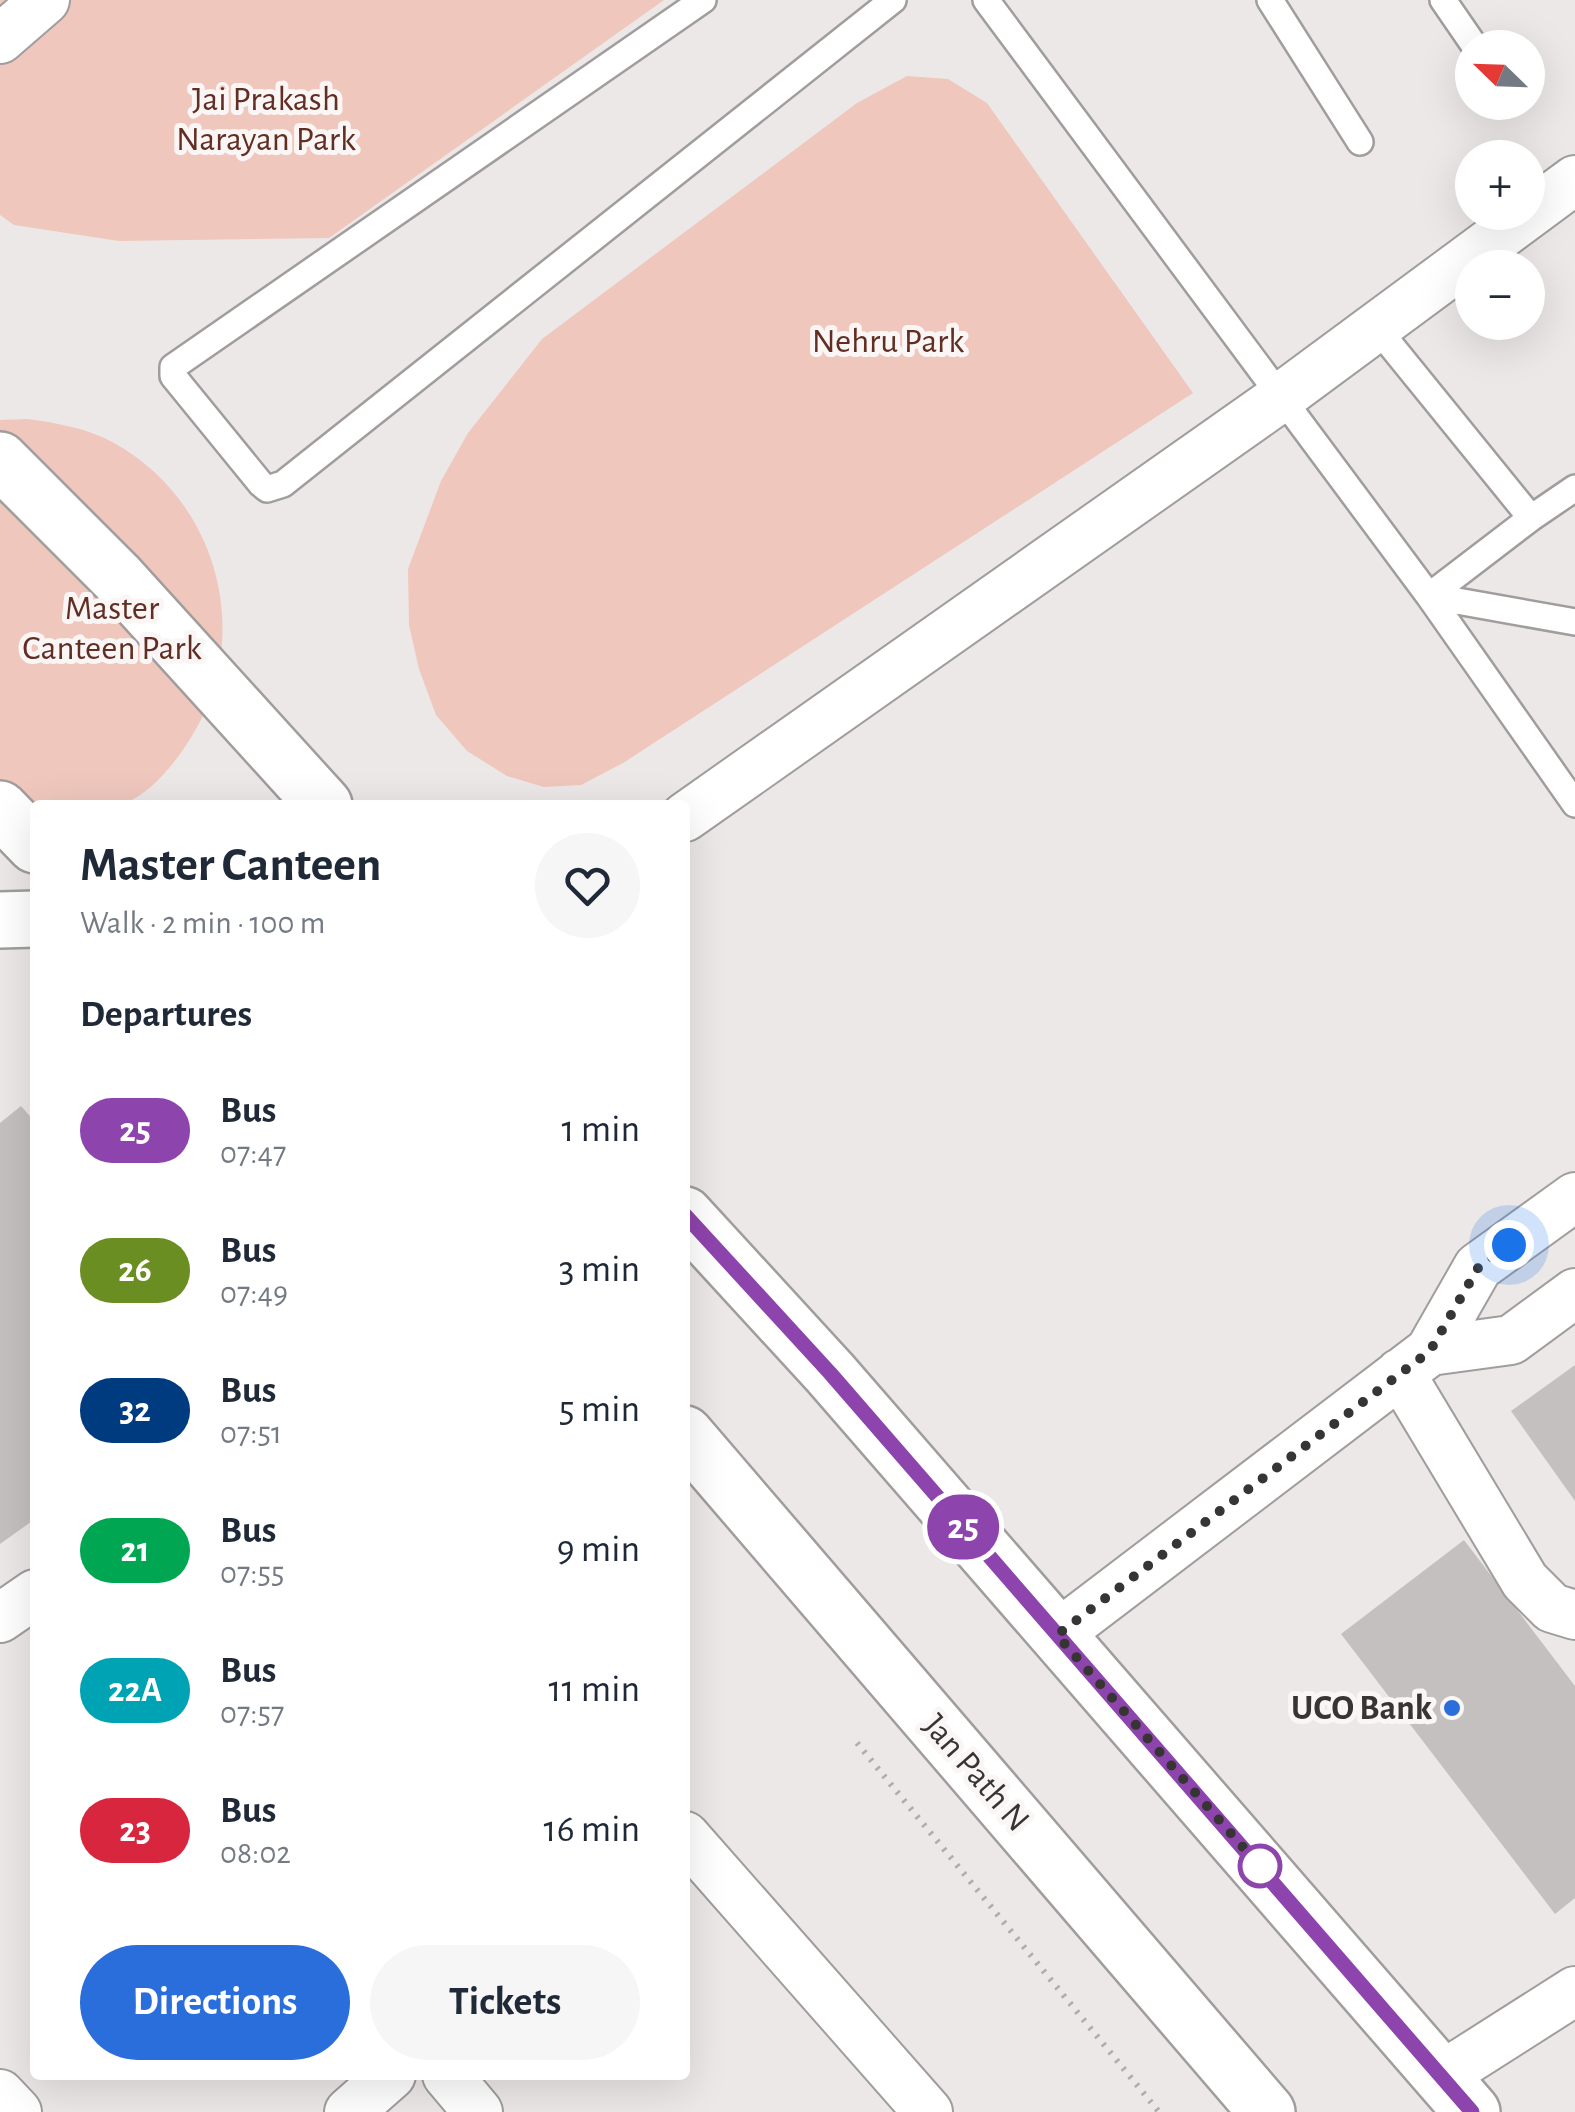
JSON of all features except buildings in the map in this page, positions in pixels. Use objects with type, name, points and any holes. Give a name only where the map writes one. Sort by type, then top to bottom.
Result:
[{"type":"main road","points":[[0,460],[260,730],[320,800]]},
{"type":"main road","points":[[0,809],[30,840]]},
{"type":"main road","points":[[0,920],[30,919]]},
{"type":"main road","points":[[690,1220],[830,1373],[1458,2094]]},
{"type":"main road","name":"Jan Path N","points":[[690,1440],[1267,2112]]},
{"type":"street","points":[[0,39],[45,0]]},
{"type":"street","points":[[690,813],[1280,398],[1575,180]]},
{"type":"street","points":[[1057,1635],[1415,1362],[1478,1268],[1575,1197]]},
{"type":"street","points":[[1415,1362],[1510,1340],[1575,1293]]},
{"type":"street","points":[[1415,1362],[1525,1581],[1552,1608],[1575,1615]]},
{"type":"street","points":[[690,1848],[928,2112]]},
{"type":"street","points":[[1458,2094],[1575,1992]]},
{"type":"street","points":[[350,2112],[385,2080]]},
{"type":"street","points":[[450,2080],[478,2112]]},
{"type":"street","points":[[0,2094],[17,2112]]},
{"type":"lane","points":[[703,0],[174,367],[173,376],[260,484],[267,489],[284,484],[893,0]]},
{"type":"lane","points":[[1270,0],[1360,142]]},
{"type":"lane","points":[[1443,0],[1464,30]]},
{"type":"lane","points":[[990,1],[1429,596],[1575,804]]},
{"type":"lane","points":[[1376,327],[1531,518]]},
{"type":"lane","points":[[1429,596],[1575,488]]},
{"type":"lane","points":[[1429,596],[1575,622]]},
{"type":"path","points":[[857,1743],[1159,2112]]},
{"type":"green space","name":"Jai Prakash Narayan Park","points":[[0,0],[664,0],[329,238],[119,241],[14,225],[0,215]]},
{"type":"green space","name":"Nehru Park","points":[[907,76],[948,79],[987,103],[1193,393],[623,763],[581,785],[544,787],[507,776],[467,751],[436,715],[419,669],[409,625],[408,569],[441,481],[468,433],[542,339],[857,103]]},
{"type":"green space","name":"Master Canteen Park","points":[[27,419],[83,430],[114,443],[150,468],[179,500],[201,536],[216,575],[222,616],[220,658],[210,700],[170,767],[131,800],[30,800],[30,835],[0,836],[0,420]]},
{"type":"bus line","name":"25","points":[[690,1220],[830,1373],[1472,2112]]},
{"type":"place","name":"UCO Bank","points":[[1452,1708]]},
{"type":"route","points":[[1260,1866],[1263,1870],[1057,1635],[1430,1351],[1478,1268],[1509,1245]]}]
